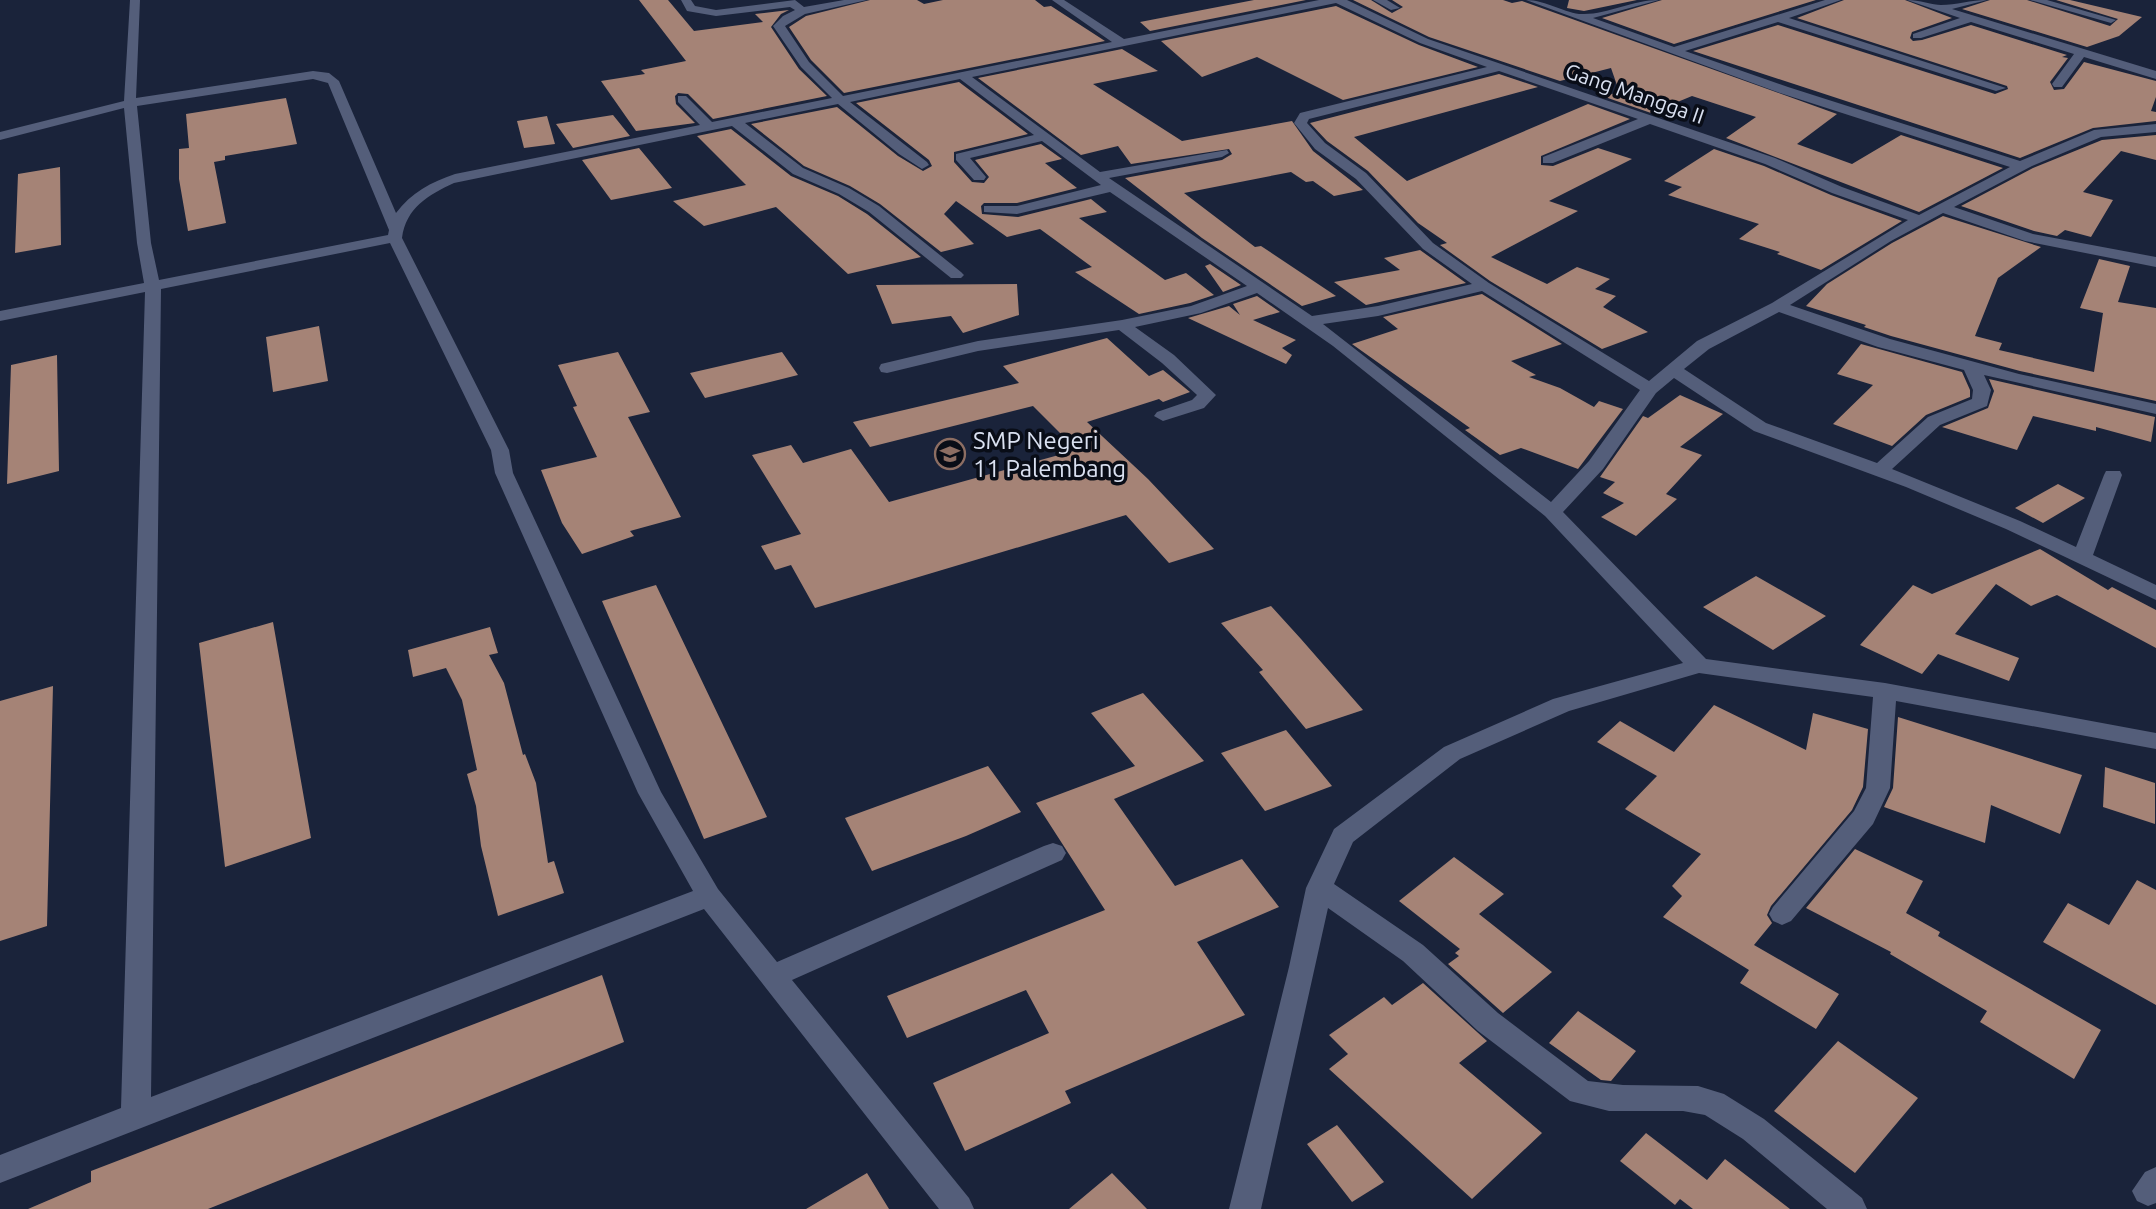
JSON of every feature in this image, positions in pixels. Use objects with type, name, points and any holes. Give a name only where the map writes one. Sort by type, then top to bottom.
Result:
[{"type":"street","points":[[135,0],[130,103],[144,243],[153,287],[136,1117]]},
{"type":"street","points":[[686,0],[691,9],[716,13],[862,0]]},
{"type":"street","points":[[1057,0],[1122,43]]},
{"type":"street","points":[[0,316],[153,287],[395,234],[422,192],[440,183],[1336,0]]},
{"type":"street","name":"Gang Mangga II","points":[[1336,0],[1424,41],[1650,119],[1921,220]]},
{"type":"street","points":[[1378,0],[1395,8]]},
{"type":"street","points":[[1531,0],[1784,90],[2021,166]]},
{"type":"street","points":[[1582,18],[1654,0]]},
{"type":"street","points":[[1676,50],[1836,0]]},
{"type":"street","points":[[1912,0],[2156,75]]},
{"type":"street","points":[[1939,8],[1982,0]]},
{"type":"street","points":[[2035,0],[2110,20]]},
{"type":"street","points":[[795,5],[779,26],[790,48],[843,100],[922,165]]},
{"type":"street","points":[[1917,36],[1972,18]]},
{"type":"street","points":[[1780,19],[2000,88]]},
{"type":"street","points":[[1960,22],[2005,39],[2011,42],[2010,44]]},
{"type":"street","points":[[2059,84],[2082,51]]},
{"type":"street","points":[[1502,67],[1304,116],[1300,124],[1320,146],[1361,176],[1428,246],[1484,286],[1650,389]]},
{"type":"street","points":[[0,136],[130,103],[313,75],[325,76],[333,81],[395,234],[500,450],[504,473],[650,793],[709,896],[958,1209]]},
{"type":"street","points":[[256,98],[305,84],[313,75]]},
{"type":"street","points":[[963,76],[1112,187],[1310,321],[1552,512],[1699,666]]},
{"type":"street","points":[[161,98],[177,104],[227,102]]},
{"type":"street","points":[[682,99],[709,126]]},
{"type":"street","points":[[1548,160],[1650,119]]},
{"type":"street","points":[[734,121],[798,171],[844,191],[874,209],[956,275]]},
{"type":"street","points":[[1552,512],[1596,465],[1650,389],[1703,345],[1778,306],[1886,238],[2021,166],[2099,133],[2156,128]]},
{"type":"street","points":[[979,177],[961,158],[977,151],[1044,136]]},
{"type":"street","points":[[1098,176],[1222,153]]},
{"type":"street","points":[[989,209],[1017,210],[1112,187]]},
{"type":"street","points":[[1942,208],[2030,238],[2156,262]]},
{"type":"street","points":[[1310,321],[1378,311],[1484,286]]},
{"type":"street","points":[[887,368],[978,346],[1122,325],[1195,310],[1258,288]]},
{"type":"street","points":[[1778,306],[1884,344],[2017,379],[2156,409]]},
{"type":"street","points":[[1122,325],[1168,359],[1207,395],[1198,404],[1163,415]]},
{"type":"street","points":[[1878,472],[1934,421],[1981,402],[1982,390],[1970,366]]},
{"type":"street","points":[[1674,370],[1704,393],[1760,427],[1963,504],[2156,593]]},
{"type":"street","points":[[2082,557],[2113,475]]},
{"type":"street","points":[[1245,1209],[1303,967],[1319,888],[1343,836],[1452,753],[1561,705],[1699,666],[1885,691],[2156,741]]},
{"type":"street","points":[[1782,914],[1864,817],[1878,788],[1885,691]]},
{"type":"street","points":[[773,976],[1054,853]]},
{"type":"street","points":[[1319,888],[1413,953],[1488,1021],[1580,1091],[1597,1097],[1701,1099],[1760,1133],[1851,1209]]},
{"type":"street","points":[[0,1169],[709,896]]},
{"type":"building","points":[[639,0],[668,0],[694,31],[763,22],[755,14],[789,10],[781,14],[771,27],[799,69],[827,96],[713,119],[688,94],[678,93],[675,96],[676,104],[695,123],[636,131],[601,81],[645,74],[641,70],[686,61]]},
{"type":"building","points":[[870,0],[917,0],[924,4],[943,0],[1035,0],[1044,7],[1051,6],[1105,41],[844,93],[811,60],[789,27],[806,16]]},
{"type":"building","points":[[1254,0],[1306,0],[1150,31],[1140,22]]},
{"type":"building","points":[[1353,0],[1371,0],[1392,13],[1403,7],[1392,0],[1522,1],[1837,114],[1797,144],[1852,164],[1901,135],[2003,168],[1919,212],[1726,138],[1756,117],[1692,96],[1651,113],[1605,97],[1619,91],[1611,68],[1560,81],[1429,37]]},
{"type":"building","points":[[1569,0],[1637,0],[1584,11],[1567,8]]},
{"type":"building","points":[[1662,0],[1816,0],[1674,44],[1602,18]]},
{"type":"building","points":[[1844,0],[1905,0],[1952,18],[1912,32],[1910,38],[1913,41],[1971,25],[2067,55],[2062,57],[2068,58],[2050,82],[2054,90],[2064,89],[2084,62],[2156,81],[2156,97],[2151,111],[2156,112],[2156,121],[2093,128],[2020,158],[1693,51],[1778,25],[1995,94],[2008,89],[2007,86],[1797,18]]},
{"type":"building","points":[[1990,0],[2027,0],[2110,26],[2118,19],[2056,0],[2070,0],[2142,17],[2119,36],[2087,47],[1962,9]]},
{"type":"building","points":[[1336,6],[1419,45],[1478,67],[1343,100],[1257,57],[1202,77],[1161,41]]},
{"type":"building","points":[[1122,49],[1158,71],[1093,84],[1182,141],[1292,121],[1313,151],[1363,190],[1334,196],[1313,181],[1306,182],[1291,172],[1184,193],[1255,247],[1261,246],[1336,296],[1302,306],[1202,238],[1125,178],[1222,160],[1232,154],[1229,149],[1131,164],[1118,146],[1081,155],[978,78]]},
{"type":"building","points":[[1499,74],[1538,87],[1354,137],[1407,181],[1588,104],[1630,119],[1541,156],[1541,165],[1553,166],[1598,148],[1632,159],[1549,201],[1578,211],[1491,257],[1547,284],[1577,267],[1610,279],[1595,289],[1616,296],[1603,307],[1648,332],[1602,349],[1490,281],[1440,245],[1447,243],[1418,223],[1368,171],[1327,141],[1310,123]]},
{"type":"building","points":[[959,82],[1028,134],[954,152],[954,162],[972,182],[984,183],[989,177],[975,160],[1041,144],[1062,159],[1045,163],[1077,188],[1017,203],[984,203],[981,206],[982,214],[1018,217],[1091,199],[1107,212],[1079,218],[1165,280],[1186,273],[1214,295],[1139,314],[1075,272],[1092,267],[1040,229],[1007,237],[956,201],[944,214],[974,244],[941,252],[880,204],[850,186],[804,166],[751,124],[837,107],[898,156],[923,171],[932,166],[929,160],[856,103]]},
{"type":"building","points":[[286,98],[297,144],[225,156],[225,160],[214,162],[226,223],[188,231],[179,179],[179,149],[189,148],[186,114]]},
{"type":"building","points":[[613,115],[630,136],[573,148],[556,124]]},
{"type":"building","points":[[547,116],[555,144],[524,148],[517,121]]},
{"type":"building","points":[[731,129],[791,176],[838,196],[867,214],[921,257],[848,274],[776,207],[704,226],[673,201],[746,185],[697,136]]},
{"type":"building","points":[[2156,135],[2156,160],[2121,151],[2083,192],[2113,200],[2091,237],[2065,230],[2057,236],[2034,231],[1961,206],[2033,168],[2102,140]]},
{"type":"building","points":[[639,148],[672,188],[611,200],[582,160]]},
{"type":"building","points":[[1714,149],[1902,221],[1821,270],[1777,254],[1780,252],[1739,239],[1759,224],[1668,195],[1682,187],[1664,181]]},
{"type":"building","points":[[60,167],[61,245],[15,253],[18,174]]},
{"type":"building","points":[[1943,216],[2041,247],[1998,278],[1975,336],[2002,343],[1999,350],[2094,372],[2103,313],[2080,308],[2099,259],[2130,266],[2118,302],[2156,308],[2156,401],[2020,371],[1891,336],[1806,306],[1827,284],[1892,243]]},
{"type":"building","points":[[1420,250],[1466,283],[1366,305],[1334,282],[1400,270],[1384,258]]},
{"type":"building","points":[[1210,264],[1241,285],[1223,292],[1205,266]]},
{"type":"building","points":[[1017,284],[1019,315],[963,333],[951,316],[892,324],[876,285]]},
{"type":"building","points":[[1482,294],[1562,344],[1511,361],[1536,375],[1529,377],[1560,388],[1594,407],[1599,401],[1623,409],[1578,469],[1521,448],[1500,455],[1465,430],[1470,428],[1352,344],[1398,329],[1383,317]]},
{"type":"building","points":[[1257,296],[1280,312],[1253,320],[1296,340],[1282,348],[1292,355],[1286,364],[1188,318],[1229,306],[1240,315],[1233,304]]},
{"type":"building","points":[[319,326],[328,381],[273,392],[266,337]]},
{"type":"building","points":[[1107,338],[1149,376],[1163,370],[1190,392],[1087,422],[1148,479],[1214,549],[1169,563],[1126,515],[815,608],[791,565],[775,570],[761,546],[801,534],[752,455],[791,445],[803,463],[851,449],[889,502],[1077,450],[1033,406],[870,447],[853,422],[1019,383],[1003,366]]},
{"type":"building","points":[[1861,344],[1962,372],[1970,390],[1970,397],[1926,415],[1892,446],[1833,424],[1873,385],[1837,374]]},
{"type":"building","points":[[618,352],[650,412],[628,417],[681,517],[630,531],[634,536],[582,554],[562,523],[541,470],[597,457],[573,407],[577,406],[558,365]]},
{"type":"building","points":[[782,352],[798,375],[705,398],[690,373]]},
{"type":"building","points":[[57,355],[59,471],[7,484],[11,365]]},
{"type":"building","points":[[1989,379],[2155,417],[2151,442],[2096,427],[2096,431],[2033,416],[2017,450],[1942,427],[1988,408],[1994,391]]},
{"type":"building","points":[[1680,395],[1723,414],[1680,447],[1702,455],[1666,494],[1677,499],[1636,536],[1601,517],[1624,503],[1603,493],[1615,482],[1600,477],[1643,416],[1648,418]]},
{"type":"building","points":[[2058,484],[2085,498],[2043,523],[2015,508]]},
{"type":"building","points":[[2040,549],[2108,590],[2112,587],[2156,610],[2156,648],[2057,595],[2031,606],[1996,584],[1955,634],[2019,658],[2009,681],[1938,654],[1922,674],[1860,645],[1913,585],[1932,594]]},
{"type":"building","points":[[1756,576],[1826,616],[1773,650],[1703,607]]},
{"type":"building","points":[[656,585],[767,817],[704,839],[602,601]]},
{"type":"building","points":[[1271,606],[1363,710],[1306,729],[1259,672],[1263,670],[1221,623]]},
{"type":"building","points":[[273,622],[311,838],[225,867],[199,643]]},
{"type":"building","points":[[490,627],[498,653],[489,655],[504,683],[523,755],[525,754],[536,783],[548,863],[554,861],[564,893],[498,916],[467,774],[477,770],[462,700],[446,668],[413,677],[408,650]]},
{"type":"building","points":[[53,686],[47,926],[0,941],[0,701]]},
{"type":"building","points":[[1143,693],[1204,761],[1114,799],[1175,886],[1242,859],[1279,907],[1197,942],[1245,1015],[1065,1091],[1071,1103],[965,1151],[933,1083],[1049,1033],[1026,990],[907,1038],[887,996],[1105,910],[1036,803],[1135,766],[1091,713]]},
{"type":"building","points":[[1714,705],[1806,750],[1813,713],[1868,729],[1863,787],[1852,810],[1771,906],[1767,915],[1772,923],[1754,945],[1839,994],[1816,1029],[1740,983],[1749,970],[1663,917],[1682,896],[1672,886],[1701,854],[1625,809],[1657,776],[1597,742],[1620,721],[1674,752]]},
{"type":"building","points":[[1898,717],[2082,775],[2060,834],[1991,805],[1985,843],[1884,807],[1893,788]]},
{"type":"building","points":[[1286,730],[1332,786],[1265,811],[1221,753]]},
{"type":"building","points":[[988,766],[1021,812],[872,871],[845,818]]},
{"type":"building","points":[[2105,767],[2155,783],[2155,824],[2103,807]]},
{"type":"building","points":[[1855,849],[1923,881],[1906,913],[1940,932],[1938,936],[2101,1030],[2074,1079],[1980,1022],[1987,1011],[1890,954],[1891,952],[1806,908]]},
{"type":"building","points":[[1454,857],[1504,894],[1479,914],[1552,972],[1503,1013],[1448,964],[1459,956],[1455,953],[1460,949],[1399,901]]},
{"type":"building","points":[[2137,880],[2156,890],[2156,1005],[2043,942],[2068,903],[2109,925]]},
{"type":"building","points":[[602,975],[624,1042],[208,1209],[28,1209],[91,1182],[91,1171]]},
{"type":"building","points":[[1423,983],[1487,1041],[1459,1063],[1542,1133],[1472,1199],[1329,1069],[1348,1054],[1329,1035],[1384,997],[1392,1005]]},
{"type":"building","points":[[1578,1011],[1636,1051],[1611,1081],[1601,1080],[1549,1043]]},
{"type":"building","points":[[1838,1041],[1918,1098],[1855,1173],[1774,1111]]},
{"type":"building","points":[[1337,1125],[1384,1182],[1352,1202],[1307,1144]]},
{"type":"building","points":[[1646,1133],[1707,1180],[1725,1159],[1790,1209],[1693,1209],[1680,1199],[1675,1205],[1620,1161]]},
{"type":"building","points":[[867,1173],[889,1209],[806,1209]]},
{"type":"building","points":[[1112,1173],[1147,1209],[1069,1209]]},
{"type":"place","name":"SMP Negeri 11 Palembang","points":[[950,454]]}]
